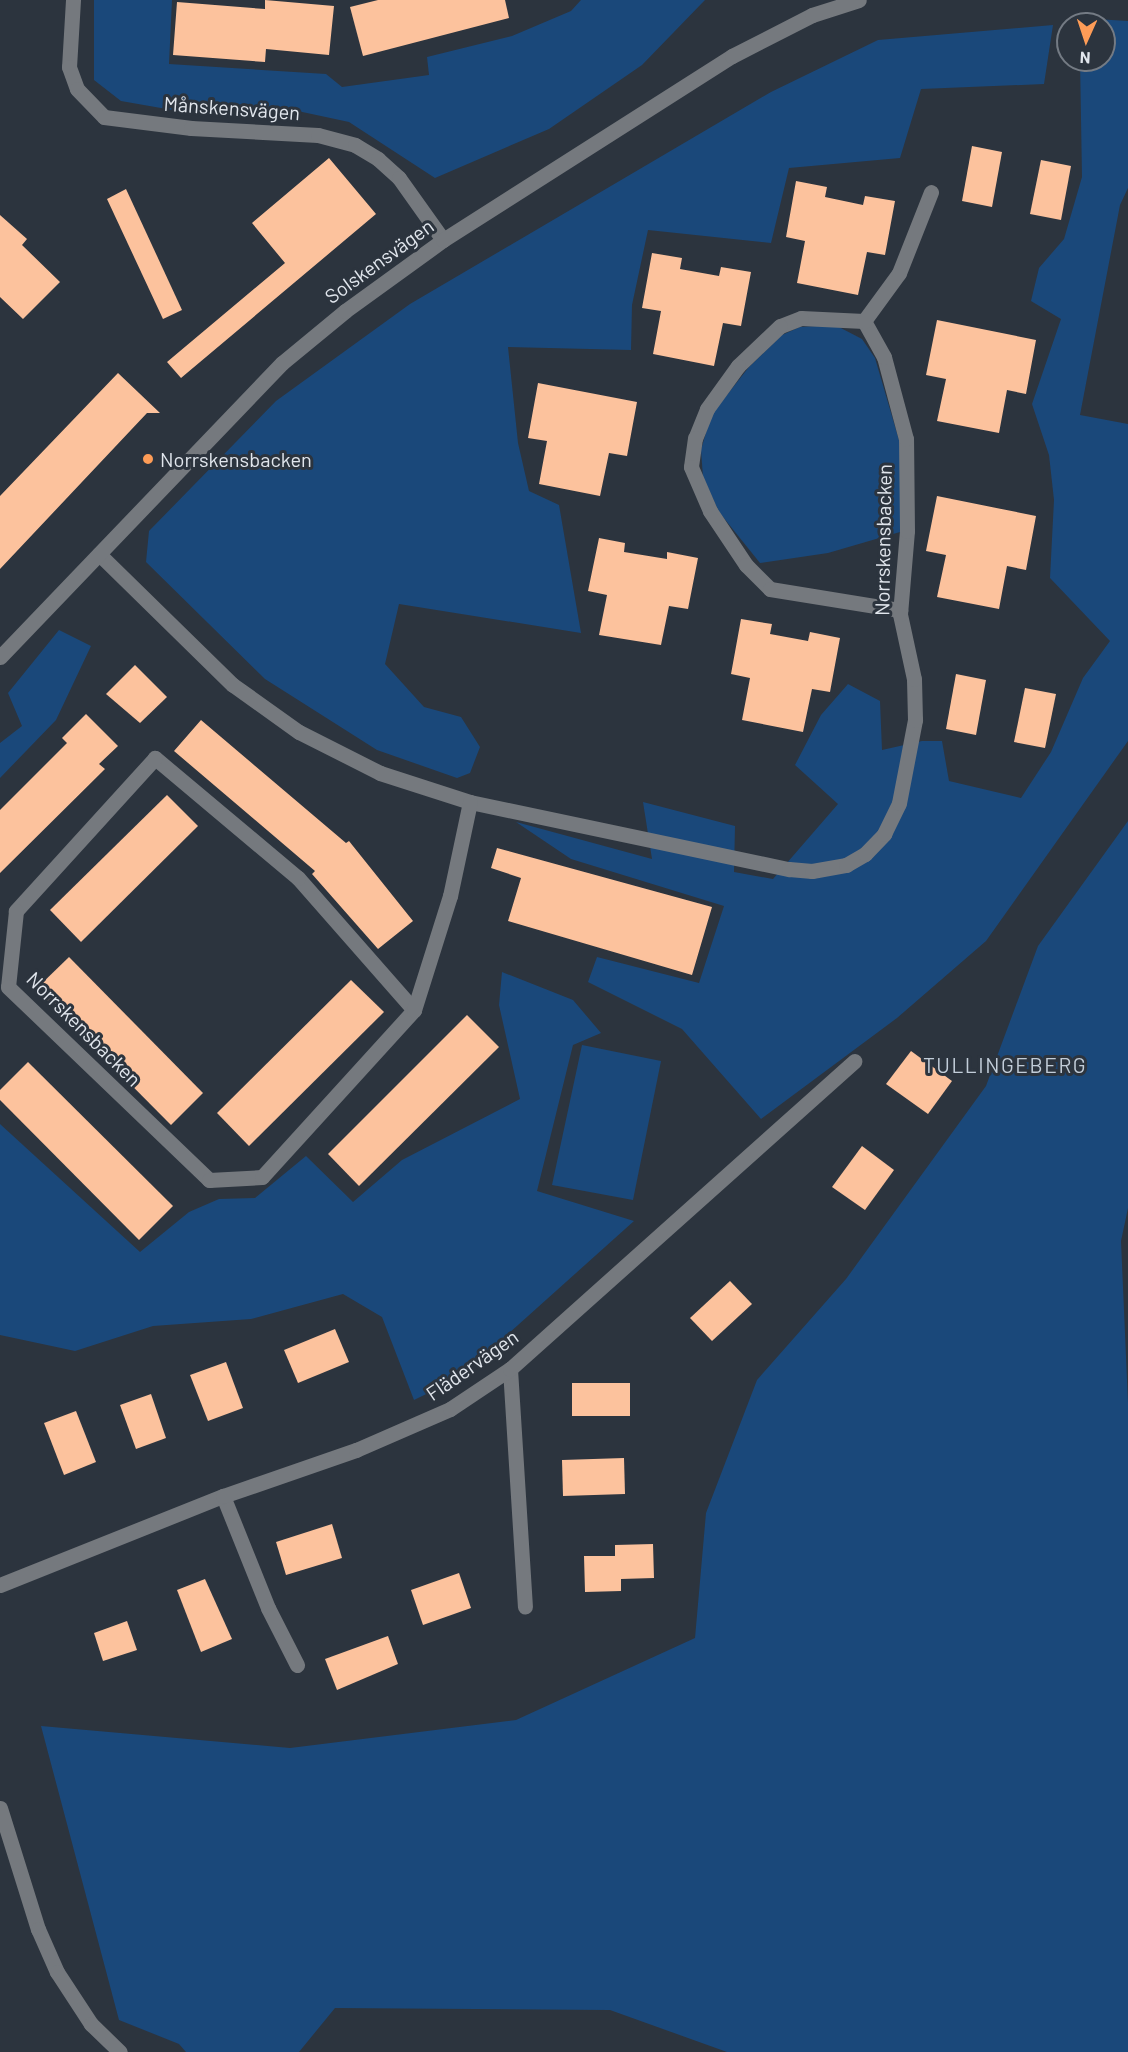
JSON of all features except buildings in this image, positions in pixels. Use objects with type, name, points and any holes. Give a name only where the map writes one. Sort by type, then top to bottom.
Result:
[{"type":"street","name":"Månskensvägen","points":[[73,0],[69,68],[76,89],[105,117],[191,128],[318,135],[355,145],[378,159],[399,178],[443,240]]},
{"type":"street","name":"Solskensvägen","points":[[0,657],[282,363],[345,311],[443,240],[769,35],[859,0]]},
{"type":"street","points":[[900,610],[771,589],[746,565],[710,512],[691,467],[695,438],[707,410],[738,366],[780,326],[801,318],[864,321],[899,273],[931,192]]},
{"type":"street","name":"Norrskensbacken","points":[[99,554],[233,685],[299,732],[380,773],[470,802],[789,869],[812,871],[846,865],[876,845],[898,803],[915,710],[914,679],[900,610],[907,531],[906,439],[884,357],[864,321]]},
{"type":"street","name":"Norrskensbacken","points":[[414,1010],[298,878],[155,758],[16,911],[8,987],[208,1180],[262,1177],[414,1010],[450,896],[470,802]]},
{"type":"street","name":"Flädervägen","points":[[0,1585],[223,1496],[404,1431],[450,1409],[510,1369],[854,1061]]},
{"type":"street","points":[[510,1369],[525,1607]]},
{"type":"street","points":[[223,1496],[268,1608],[297,1665]]},
{"type":"street","points":[[0,1808],[38,1929],[57,1972],[91,2024],[120,2052]]},
{"type":"shaded area","points":[[94,0],[172,0],[169,64],[326,74],[342,87],[429,75],[427,57],[512,36],[571,11],[581,0],[705,0],[642,65],[549,129],[435,178],[349,122],[293,110],[178,111],[121,101],[94,80]]},
{"type":"shaded area","points":[[1116,20],[1128,21],[1128,188],[1120,205],[1080,415],[1128,424],[1128,741],[986,941],[897,1018],[761,1119],[682,1029],[588,982],[597,957],[699,983],[724,906],[571,859],[516,822],[652,859],[643,802],[735,826],[734,872],[773,879],[838,804],[795,765],[821,715],[848,684],[880,701],[882,750],[922,741],[942,741],[949,781],[1021,798],[1051,752],[1083,678],[1110,641],[1050,578],[1054,500],[1049,455],[1032,404],[1061,319],[1031,301],[1039,268],[1064,239],[1082,177],[1080,72],[1116,72]]},
{"type":"shaded area","points":[[1053,25],[1044,84],[921,89],[900,158],[789,168],[771,243],[648,230],[632,305],[631,350],[508,347],[518,443],[529,491],[559,505],[581,633],[399,604],[385,664],[424,707],[461,717],[480,747],[470,773],[457,778],[377,750],[265,679],[146,562],[149,531],[276,401],[410,304],[771,92],[878,40]]},
{"type":"shaded area","points":[[835,325],[862,339],[875,358],[901,447],[900,532],[828,553],[760,563],[719,512],[703,477],[701,450],[711,415],[749,367],[782,335],[800,327]]},
{"type":"shaded area","points":[[59,630],[91,646],[56,720],[0,778],[0,743],[22,726],[8,693]]},
{"type":"shaded area","points":[[1128,821],[1128,1208],[1121,1241],[1128,1403],[1128,2052],[727,2052],[610,2010],[335,2008],[299,2052],[186,2052],[179,2044],[119,2020],[41,1726],[290,1748],[516,1720],[695,1638],[706,1513],[757,1380],[846,1279],[986,1086],[1038,946]]},
{"type":"shaded area","points":[[502,972],[573,1000],[601,1033],[573,1045],[537,1191],[634,1221],[459,1378],[414,1400],[382,1317],[343,1294],[251,1319],[153,1326],[75,1351],[0,1335],[0,1124],[140,1252],[189,1212],[219,1199],[255,1198],[306,1156],[353,1202],[402,1160],[520,1099],[499,1005]]},
{"type":"shaded area","points":[[582,1045],[661,1061],[633,1200],[552,1185]]},
{"type":"place","name":"Norrskensbacken","points":[[148,459]]},
{"type":"district","name":"TULLINGEBERG","points":[[1005,1065]]}]
